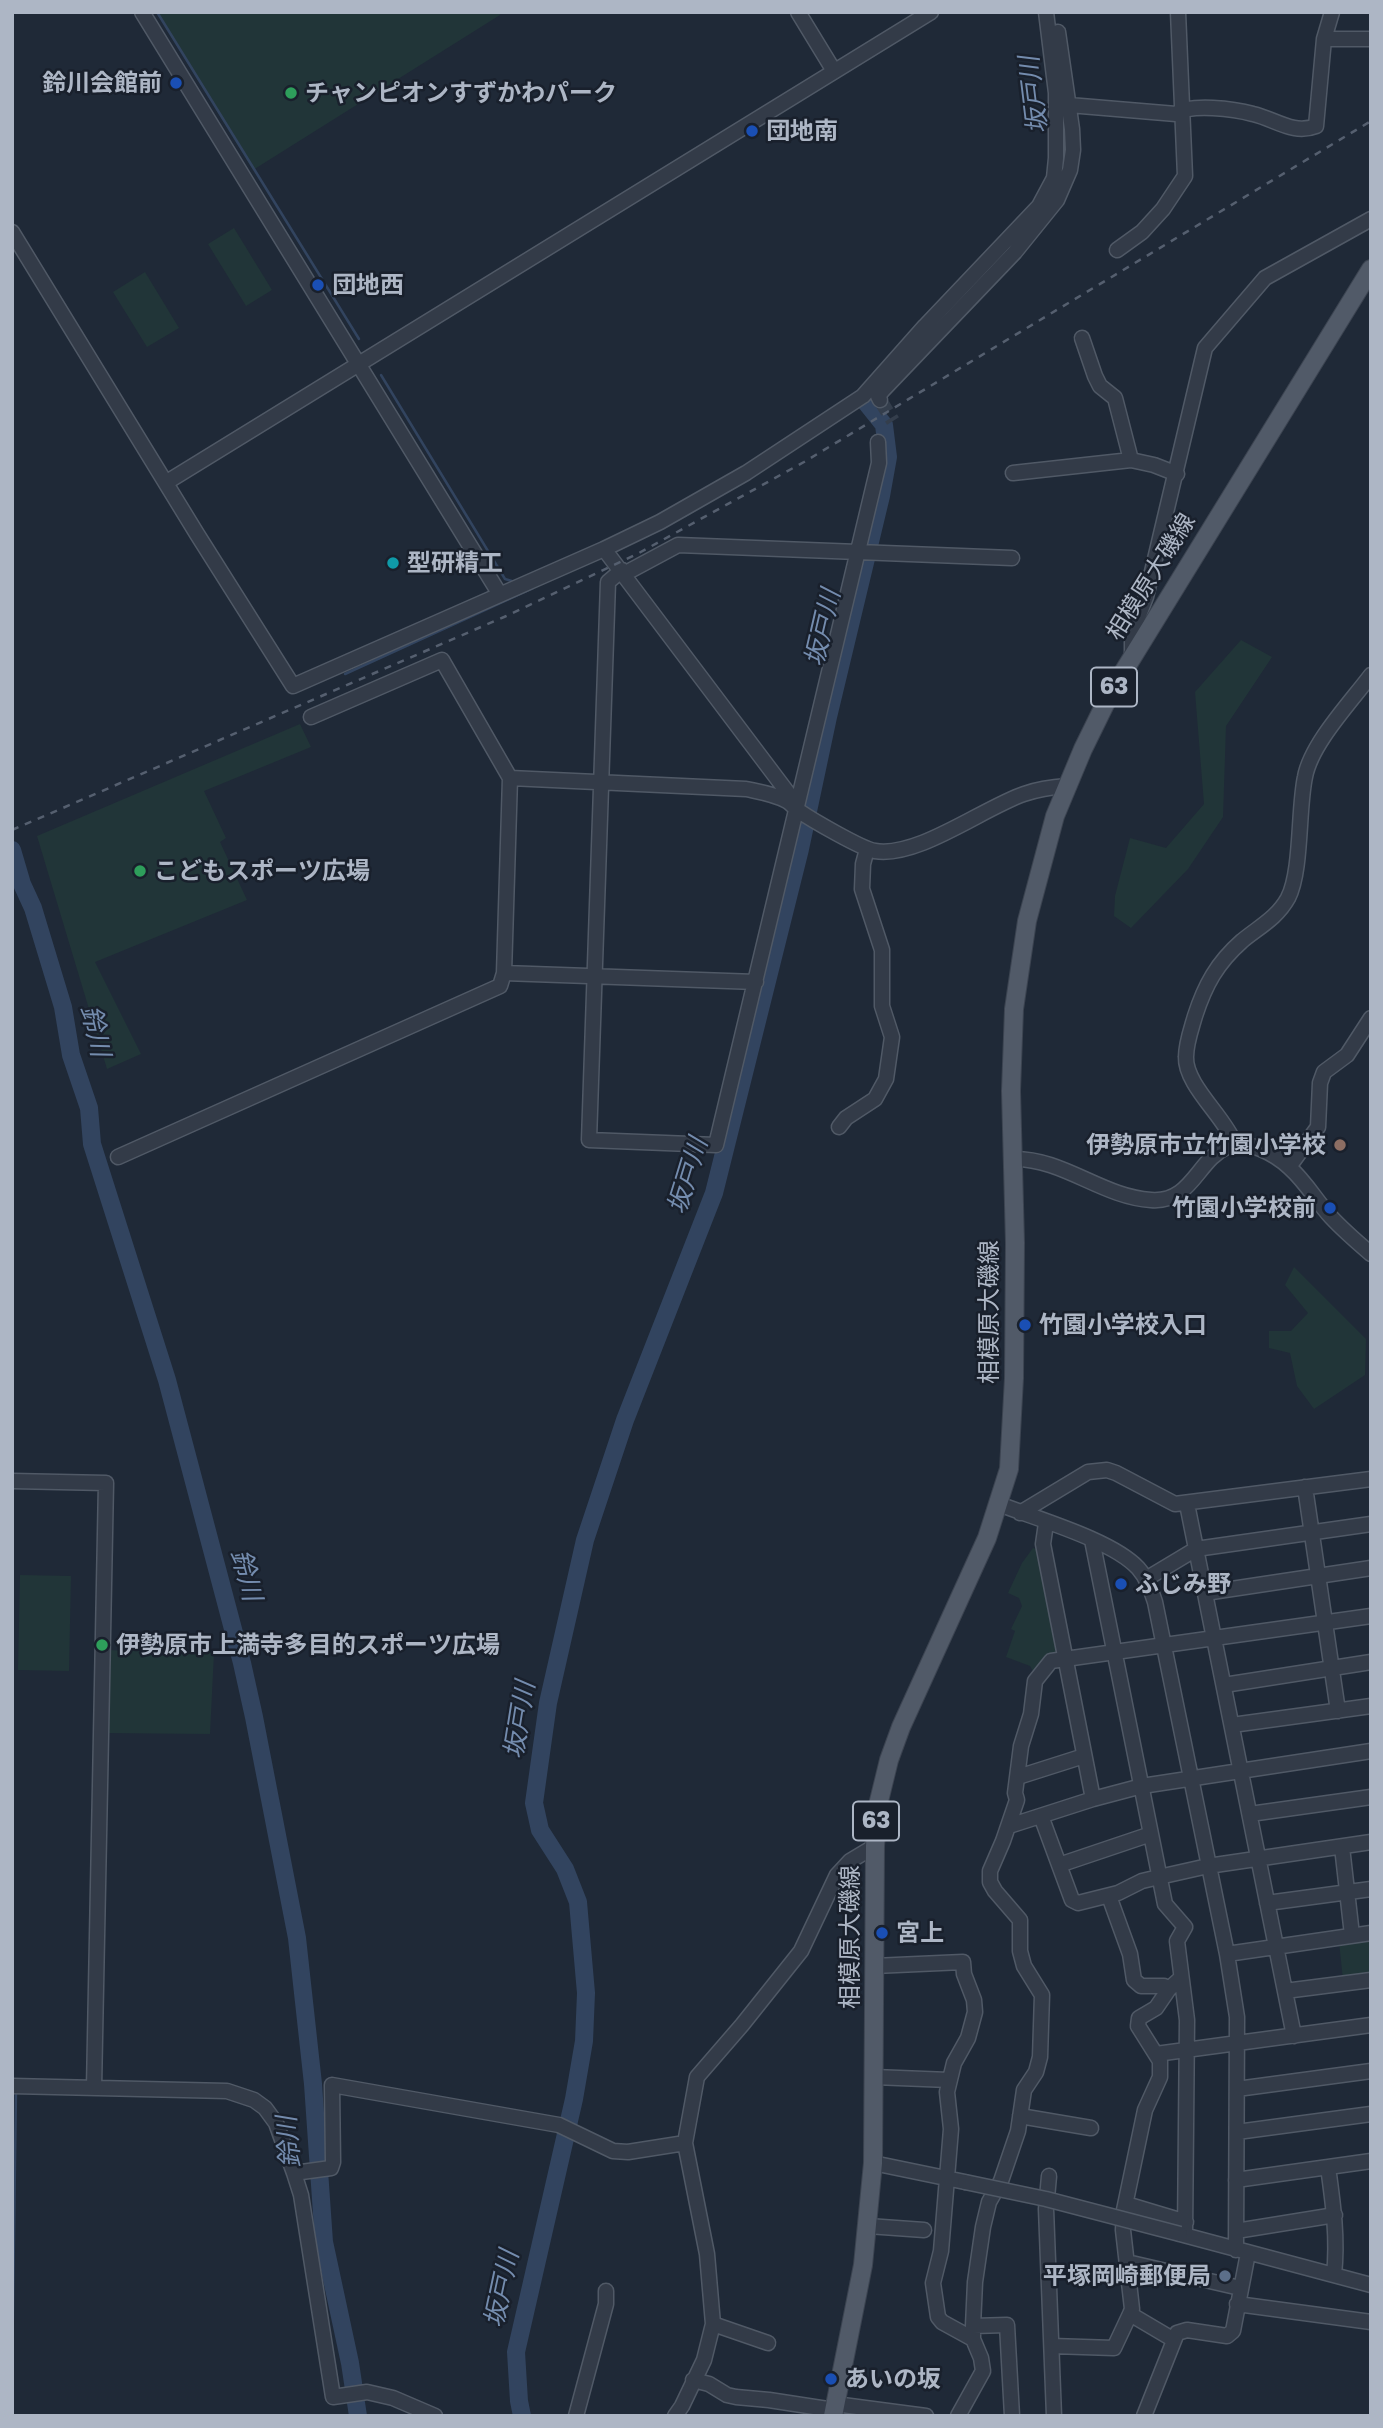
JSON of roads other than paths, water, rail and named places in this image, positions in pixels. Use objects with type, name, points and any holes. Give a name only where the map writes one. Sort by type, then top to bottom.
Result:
[{"type":"main road","name":"相模原大磯線","points":[[834,2410],[863,2265],[873,2163],[875,1846],[878,1805],[889,1760],[901,1727],[973,1572],[999,1504],[1009,1469],[1012,1438],[1012,1037],[1020,962],[1035,884],[1055,816],[1096,720],[1132,655],[1371,269]]},
{"type":"street","points":[[142,12],[499,593]]},
{"type":"street","points":[[798,12],[834,71]]},
{"type":"street","points":[[167,482],[931,12]]},
{"type":"street","points":[[880,400],[878,396],[930,330],[1039,206],[1054,178],[1056,93],[1045,12]]},
{"type":"street","points":[[12,232],[293,686],[660,522],[746,473],[863,396],[1015,252],[1058,200],[1070,170],[1073,150],[1055,12]]},
{"type":"street","points":[[1117,250],[1142,232],[1163,209],[1185,176],[1178,12]]},
{"type":"street","points":[[1069,104],[1176,114],[1182,109],[1213,108],[1253,114],[1305,131],[1317,126],[1324,39],[1332,12]]},
{"type":"street","points":[[1324,39],[1371,39]]},
{"type":"street","points":[[1132,655],[1132,633],[1146,597],[1205,348],[1265,278],[1371,219]]},
{"type":"street","points":[[1083,338],[1100,386],[1115,398],[1131,460]]},
{"type":"street","points":[[878,442],[879,463],[858,554],[794,807],[756,982],[716,1144],[589,1140],[608,582],[678,545],[858,554],[1012,558]]},
{"type":"street","points":[[1013,473],[1131,460],[1177,474]]},
{"type":"street","points":[[604,549],[788,793],[794,807]]},
{"type":"street","points":[[118,1157],[500,986],[504,973],[510,778],[442,660],[311,717]]},
{"type":"street","points":[[1235,1144],[1231,1133],[1190,1076],[1186,1061],[1187,1042],[1203,992],[1214,971],[1244,940],[1271,920],[1290,894],[1305,778],[1311,757],[1371,676]]},
{"type":"street","points":[[510,778],[746,789],[775,796],[867,849],[878,852],[904,848],[932,838],[1024,794],[1067,786]]},
{"type":"street","points":[[839,1126],[874,1099],[886,1079],[892,1037],[882,1006],[882,950],[862,889],[863,864],[867,849]]},
{"type":"street","points":[[504,973],[756,982]]},
{"type":"street","points":[[1290,1167],[1318,1127],[1320,1083],[1324,1072],[1347,1055],[1371,1018]]},
{"type":"street","points":[[1013,1159],[1040,1161],[1136,1199],[1157,1201],[1181,1193],[1216,1154],[1235,1144],[1246,1145],[1267,1153],[1290,1167],[1329,1215],[1371,1254]]},
{"type":"street","points":[[1020,1513],[1088,1472],[1097,1470],[1116,1473],[1175,1504],[1371,1479]]},
{"type":"street","points":[[12,1481],[106,1483],[94,2088]]},
{"type":"street","points":[[1305,1487],[1338,1711]]},
{"type":"street","points":[[999,1504],[1117,1551],[1137,1567],[1146,1579],[1156,1602],[1227,1954],[1237,2017],[1236,2231],[1242,2252],[1233,2331],[1227,2336],[1187,2330],[1177,2333],[1144,2416]]},
{"type":"street","points":[[1186,1504],[1294,2036]]},
{"type":"street","points":[[1046,1523],[1043,1544],[1093,1799]]},
{"type":"street","points":[[1146,1579],[1196,1549],[1371,1524]]},
{"type":"street","points":[[1092,1540],[1165,1904],[1185,1927],[1177,1941],[1188,2050],[1184,2230]]},
{"type":"street","points":[[1205,1593],[1371,1568]]},
{"type":"street","points":[[958,2416],[984,2371],[973,2333],[975,2282],[983,2227],[989,2202],[1001,2181],[1018,2131],[1024,2090],[1036,2072],[1040,2057],[1042,1995],[1024,1966],[1020,1951],[1020,1920],[990,1882],[990,1871],[1017,1800],[1015,1793],[1021,1746],[1031,1714],[1035,1681],[1051,1661],[1371,1616]]},
{"type":"street","points":[[1224,1685],[1371,1662]]},
{"type":"street","points":[[1232,1725],[1371,1706]]},
{"type":"street","points":[[1009,1826],[1142,1786],[1371,1751]]},
{"type":"street","points":[[1018,1777],[1084,1756]]},
{"type":"street","points":[[1250,1814],[1371,1797]]},
{"type":"street","points":[[1041,1816],[1072,1900],[1078,1903],[1109,1896],[1142,1881],[1208,1866],[1371,1842]]},
{"type":"street","points":[[1059,1864],[1151,1834]]},
{"type":"street","points":[[675,2416],[704,2360],[713,2324],[707,2254],[685,2143],[697,2077],[801,1951],[836,1875],[850,1861],[875,1846]]},
{"type":"street","points":[[1342,1847],[1352,1936]]},
{"type":"street","points":[[1267,1903],[1371,1889]]},
{"type":"street","points":[[1109,1896],[1130,1954],[1134,1980],[1141,1986],[1164,1986],[1169,1989]]},
{"type":"street","points":[[1227,1954],[1371,1933]]},
{"type":"street","points":[[874,1966],[963,1962],[975,2012],[968,2038],[954,2063],[947,2092],[951,2129],[941,2251],[933,2283],[938,2317],[942,2322],[973,2333],[1007,2325],[1012,2416]]},
{"type":"street","points":[[1052,2346],[1114,2348],[1130,2314],[1123,2230],[1126,2204],[1145,2110],[1160,2077],[1160,2062],[1138,2026],[1139,2018],[1156,2008],[1169,1989],[1181,1978]]},
{"type":"street","points":[[1285,1991],[1371,1980]]},
{"type":"street","points":[[1156,2054],[1371,2025]]},
{"type":"street","points":[[1237,2089],[1371,2071]]},
{"type":"street","points":[[874,2077],[949,2080]]},
{"type":"street","points":[[299,2172],[331,2168],[332,2085],[559,2125],[613,2151],[628,2152],[685,2143]]},
{"type":"street","points":[[12,2086],[227,2091],[254,2100],[265,2108],[276,2123],[299,2172],[333,2397],[367,2392],[393,2398],[435,2416]]},
{"type":"street","points":[[1237,2132],[1371,2114]]},
{"type":"street","points":[[1020,2116],[1084,2130]]},
{"type":"street","points":[[1236,2180],[1371,2161]]},
{"type":"street","points":[[873,2163],[1184,2230]]},
{"type":"street","points":[[1328,2167],[1335,2215],[1334,2275]]},
{"type":"street","points":[[1049,2176],[1045,2208],[1054,2416]]},
{"type":"street","points":[[1126,2204],[1242,2252],[1371,2285]]},
{"type":"street","points":[[1236,2231],[1335,2215]]},
{"type":"street","points":[[868,2226],[924,2230]]},
{"type":"street","points":[[1127,2262],[1240,2288]]},
{"type":"street","points":[[576,2416],[606,2305],[606,2291]]},
{"type":"street","points":[[1237,2304],[1371,2322]]},
{"type":"street","points":[[1130,2314],[1174,2340]]},
{"type":"street","points":[[713,2324],[768,2343]]},
{"type":"street","points":[[692,2380],[709,2384],[727,2395],[736,2397],[834,2410],[926,2416]]},
{"type":"waterway","points":[[157,12],[359,339]]},
{"type":"waterway","points":[[381,375],[505,579],[515,582]]},
{"type":"waterway","name":"坂戸川","points":[[522,2416],[516,2352],[574,2099],[584,2041],[586,1993],[578,1902],[565,1869],[540,1830],[534,1803],[548,1703],[585,1540],[625,1420],[714,1193],[800,849],[828,717],[881,496],[888,457],[884,425],[864,400],[879,384]]},
{"type":"waterway","points":[[685,516],[712,500]]},
{"type":"waterway","points":[[345,674],[533,588]]},
{"type":"waterway","name":"鈴川","points":[[12,850],[63,1007],[71,1055],[89,1108],[92,1144],[167,1380],[254,1717],[297,1938],[313,2084],[324,2242],[350,2363],[358,2416]]},
{"type":"waterway","points":[[12,2379],[16,2090]]},
{"type":"tunnel","points":[[880,400],[893,421]]},
{"type":"railway","points":[[12,830],[504,617],[639,553],[804,462],[1371,121]]},
{"type":"place","name":"鈴川会館前","points":[[176,83]]},
{"type":"place","name":"チャンピオンすずかわパーク","points":[[291,93]]},
{"type":"place","name":"団地南","points":[[752,131]]},
{"type":"place","name":"団地西","points":[[318,285]]},
{"type":"place","name":"型研精工","points":[[393,563]]},
{"type":"place","name":"こどもスポーツ広場","points":[[140,871]]},
{"type":"place","name":"伊勢原市立竹園小学校","points":[[1340,1145]]},
{"type":"place","name":"竹園小学校前","points":[[1330,1208]]},
{"type":"place","name":"竹園小学校入口","points":[[1025,1325]]},
{"type":"place","name":"ふじみ野","points":[[1121,1584]]},
{"type":"place","name":"伊勢原市上満寺多目的スポーツ広場","points":[[102,1645]]},
{"type":"place","name":"宮上","points":[[882,1933]]},
{"type":"place","name":"平塚岡崎郵便局","points":[[1225,2276]]},
{"type":"place","name":"あいの坂","points":[[831,2379]]}]
